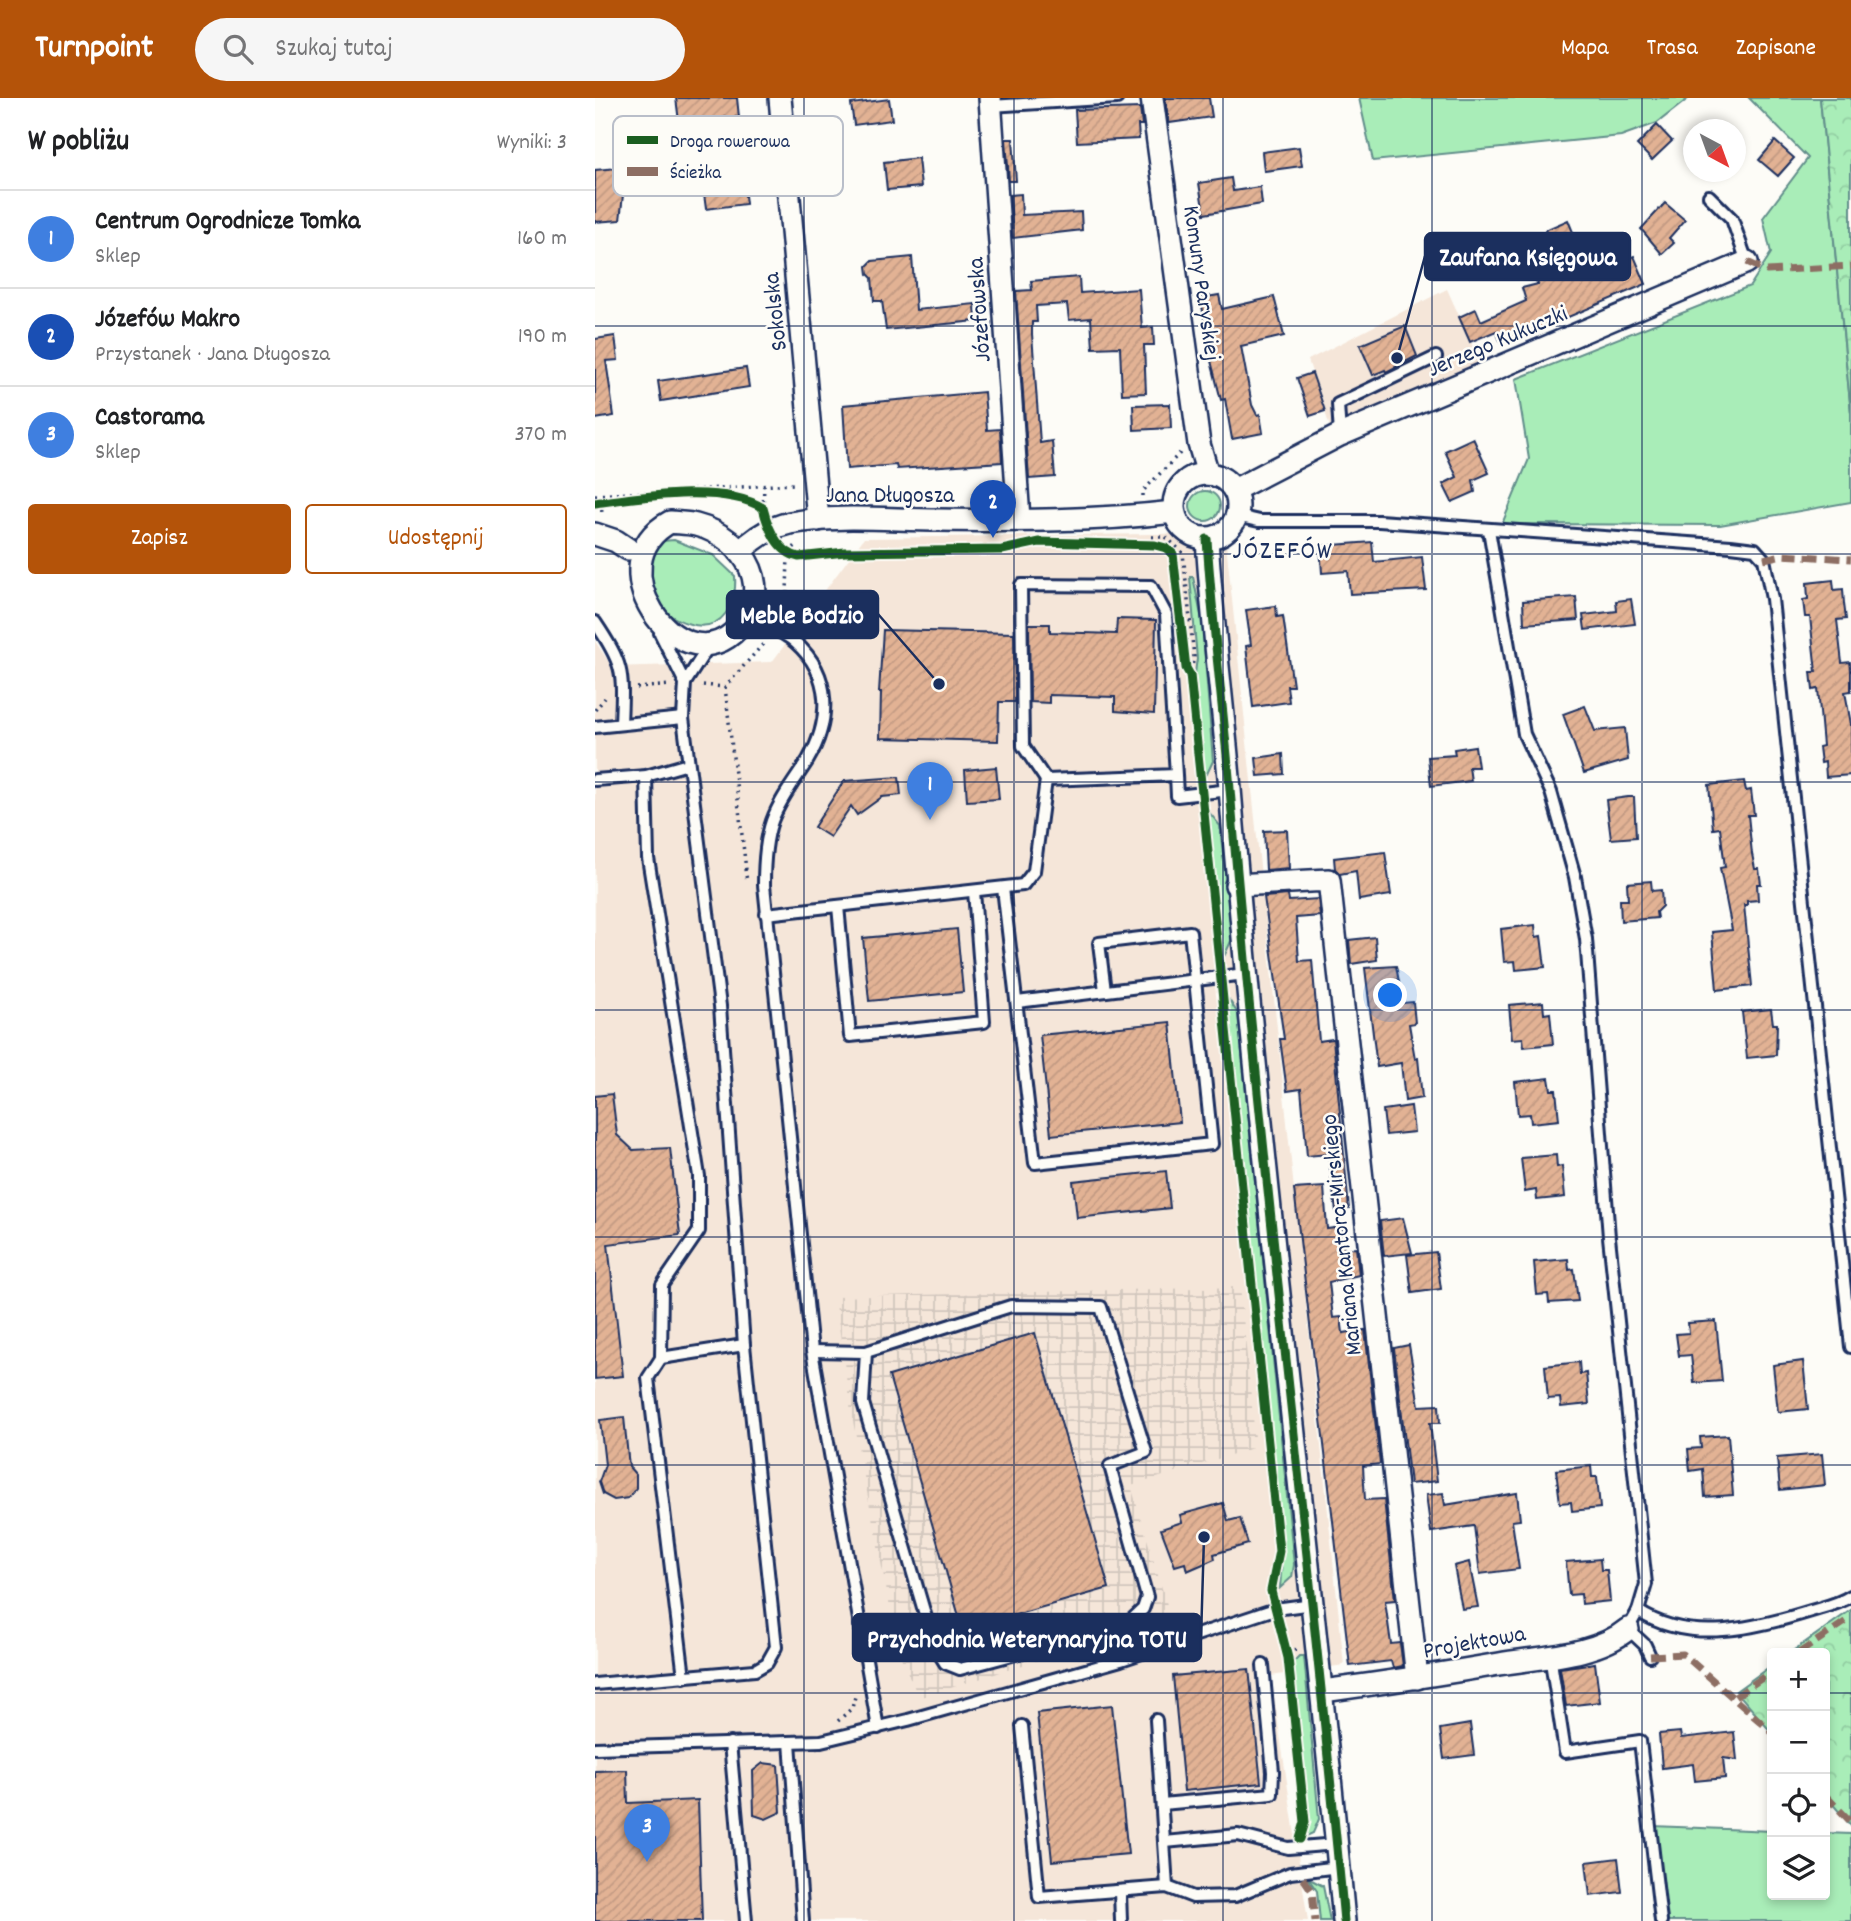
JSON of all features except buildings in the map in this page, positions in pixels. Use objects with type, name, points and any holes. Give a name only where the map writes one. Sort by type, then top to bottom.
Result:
[{"type":"street","name":"Sokolska","points":[[780,98],[782,116]]},
{"type":"street","name":"Komuny Paryskiej","points":[[1152,98],[1199,444],[1207,474]]},
{"type":"street","name":"Józefowska","points":[[991,102],[1019,519]]},
{"type":"street","name":"Sokolska","points":[[789,196],[818,520]]},
{"type":"street","name":"Jerzego Kukuczki","points":[[1234,490],[1340,435],[1747,262]]},
{"type":"street","points":[[1207,474],[1223,479],[1234,490],[1237,516],[1225,532],[1207,539],[1198,538],[1182,528],[1174,512],[1174,502],[1182,485],[1190,479],[1207,474]]},
{"type":"street","name":"Jana Długosza","points":[[740,552],[752,540],[769,531],[788,524],[818,520],[1019,519],[1174,512]]},
{"type":"street","points":[[670,522],[697,525],[727,540],[740,552],[751,567],[756,581],[749,615],[731,635],[710,644],[689,644],[660,633],[629,605],[620,575],[628,549],[645,530],[670,522]]},
{"type":"street","points":[[595,534],[616,541],[628,549]]},
{"type":"street","points":[[1207,539],[1236,886],[1323,1691],[1345,1921]]},
{"type":"street","name":"Mariana Kantora-Mirskiego","points":[[1236,886],[1329,880],[1417,1678]]},
{"type":"street","name":"Projektowa","points":[[1323,1691],[1417,1678],[1601,1644],[1616,1639],[1633,1620]]},
{"type":"lane","points":[[991,102],[1117,98]]},
{"type":"lane","points":[[1709,196],[1733,219],[1747,262]]},
{"type":"lane","points":[[1340,435],[1338,404],[1436,357]]},
{"type":"lane","points":[[1237,516],[1258,521],[1379,521],[1731,546],[1755,549],[1764,559],[1772,599],[1851,1347]]},
{"type":"lane","points":[[1489,530],[1524,734],[1551,792],[1575,877],[1587,939],[1609,1237],[1646,1584],[1633,1620],[1650,1656]]},
{"type":"lane","points":[[766,914],[1023,885],[1034,871],[1046,780],[1023,746],[1021,585],[1151,586],[1166,614],[1177,796],[1230,790]]},
{"type":"lane","points":[[749,615],[796,643],[815,668],[824,690],[826,710],[819,739],[773,819],[766,848],[764,885],[812,1351],[878,1728]]},
{"type":"lane","points":[[595,622],[621,664],[624,690],[621,724]]},
{"type":"lane","points":[[660,633],[685,683]]},
{"type":"lane","points":[[595,1684],[755,1670],[767,1663],[776,1647],[744,1345],[720,1006],[683,718],[685,683],[710,644]]},
{"type":"lane","points":[[595,727],[683,718]]},
{"type":"lane","points":[[595,780],[646,776],[688,764]]},
{"type":"lane","points":[[1046,780],[1175,775]]},
{"type":"lane","points":[[646,776],[648,859],[699,1176],[699,1231],[661,1285],[661,1358],[648,1378],[684,1677]]},
{"type":"lane","points":[[1003,888],[1035,1163],[1212,1144],[1190,932],[1099,943],[1105,991]]},
{"type":"lane","points":[[838,906],[850,1036],[984,1022],[974,891]]},
{"type":"lane","points":[[1017,1002],[1245,974]]},
{"type":"lane","points":[[812,1351],[866,1352],[1011,1306],[1101,1307],[1146,1452],[1111,1466],[1147,1597],[1143,1609],[1127,1624],[960,1670],[945,1663],[934,1645],[863,1403],[866,1352]]},
{"type":"lane","points":[[661,1358],[744,1345]]},
{"type":"lane","points":[[1633,1620],[1674,1628],[1730,1630],[1782,1620],[1851,1596]]},
{"type":"lane","points":[[595,1748],[821,1741],[878,1728],[1121,1660],[1275,1609],[1313,1604]]},
{"type":"lane","points":[[1550,1655],[1565,1752],[1640,1741],[1661,1921]]},
{"type":"lane","points":[[1162,1804],[1272,1794],[1273,1772],[1263,1665]]},
{"type":"lane","points":[[1156,1720],[1167,1887]]},
{"type":"lane","points":[[1022,1726],[1039,1897],[1167,1887],[1193,1897],[1235,1896],[1290,1873],[1339,1867]]},
{"type":"lane","points":[[790,1742],[803,1921]]},
{"type":"lane","points":[[730,1743],[746,1921]]},
{"type":"lane","points":[[1165,1842],[1238,1835],[1288,1847],[1337,1844]]},
{"type":"lane","points":[[1119,1891],[1121,1921]]},
{"type":"path","points":[[595,495],[800,483]]},
{"type":"path","points":[[595,503],[693,495],[750,500],[764,508],[764,486]]},
{"type":"path","points":[[1146,544],[1166,548],[1173,554],[1186,668],[1190,675]]},
{"type":"path","points":[[788,551],[799,557]]},
{"type":"path","points":[[1185,571],[1194,657],[1190,675]]},
{"type":"path","points":[[725,687],[747,883]]},
{"type":"path","points":[[745,869],[764,885]]},
{"type":"path","points":[[828,1724],[838,1721],[852,1708],[857,1688]]},
{"type":"shaded area","points":[[1447,289],[1480,362],[1331,430],[1308,360]]},
{"type":"shaded area","points":[[1225,533],[1344,1665],[1271,1676],[1308,1921],[595,1921],[595,641],[612,667],[772,662],[864,538]]},
{"type":"shaded area","points":[[1240,1287],[1256,1447],[1131,1486],[1171,1618],[919,1698],[899,1653],[850,1406],[835,1297]]},
{"type":"green space","points":[[1359,98],[1689,98],[1657,123],[1621,136],[1373,161]]},
{"type":"green space","points":[[1749,98],[1820,98],[1851,413],[1851,502],[1720,525],[1502,524],[1529,459],[1516,379],[1750,286],[1771,253],[1763,218],[1808,158]]},
{"type":"green space","points":[[1820,98],[1851,98],[1851,413]]},
{"type":"green space","points":[[1205,491],[1216,495],[1220,506],[1216,517],[1205,521],[1194,517],[1190,506],[1194,495]]},
{"type":"green space","points":[[674,540],[713,555],[735,576],[733,596],[726,614],[711,624],[701,626],[685,623],[649,603],[640,565],[662,541]]},
{"type":"green space","points":[[1190,577],[1193,577],[1202,620],[1213,761],[1205,778],[1195,703],[1197,659]]},
{"type":"green space","points":[[1209,812],[1220,826],[1232,939],[1223,959]]},
{"type":"green space","points":[[1228,998],[1238,1014],[1294,1565],[1292,1577],[1280,1588],[1283,1549]]},
{"type":"green space","points":[[1851,1610],[1851,1826],[1830,1801],[1830,1648],[1797,1648]]},
{"type":"green space","points":[[1299,1656],[1304,1656],[1319,1819],[1313,1833],[1304,1837],[1310,1823],[1293,1662]]},
{"type":"green space","points":[[1767,1669],[1767,1727],[1736,1691]]},
{"type":"green space","points":[[1653,1826],[1767,1831],[1767,1900],[1830,1900],[1830,1833],[1851,1834],[1851,1921],[1668,1921]]},
{"type":"green space","points":[[1308,1878],[1323,1886],[1330,1921],[1320,1921],[1317,1891]]},
{"type":"marked path","points":[[1747,262],[1767,271],[1851,266]]},
{"type":"marked path","points":[[1764,559],[1782,555],[1851,559]]},
{"type":"marked path","points":[[1806,1648],[1851,1618]]},
{"type":"marked path","points":[[1650,1656],[1683,1654],[1767,1728]]},
{"type":"marked path","points":[[1735,1697],[1767,1675]]},
{"type":"marked path","points":[[1830,1800],[1851,1822]]},
{"type":"marked path","points":[[1303,1878],[1312,1891],[1315,1921]]},
{"type":"cycle path","points":[[595,503],[681,494],[727,496],[746,500],[763,508],[779,545],[799,557],[845,552],[1002,550],[1039,542],[1155,545],[1166,548],[1173,554],[1186,668],[1190,675],[1279,1551],[1271,1591],[1288,1658],[1305,1822],[1300,1839]]},
{"type":"cycle path","points":[[1207,539],[1242,931],[1344,1921]]},
{"type":"place","name":"Zaufana Księgowa","points":[[1397,358]]},
{"type":"place","name":"Józefów Makro","points":[[993,538]]},
{"type":"place","name":"Meble Bodzio","points":[[939,684]]},
{"type":"place","name":"Centrum Ogrodnicze Tomka","points":[[930,820]]},
{"type":"place","name":"Przychodnia Weterynaryjna TOTU","points":[[1204,1537]]},
{"type":"place","name":"Castorama","points":[[647,1862]]},
{"type":"district","name":"JÓZEFÓW","points":[[1283,549]]}]
